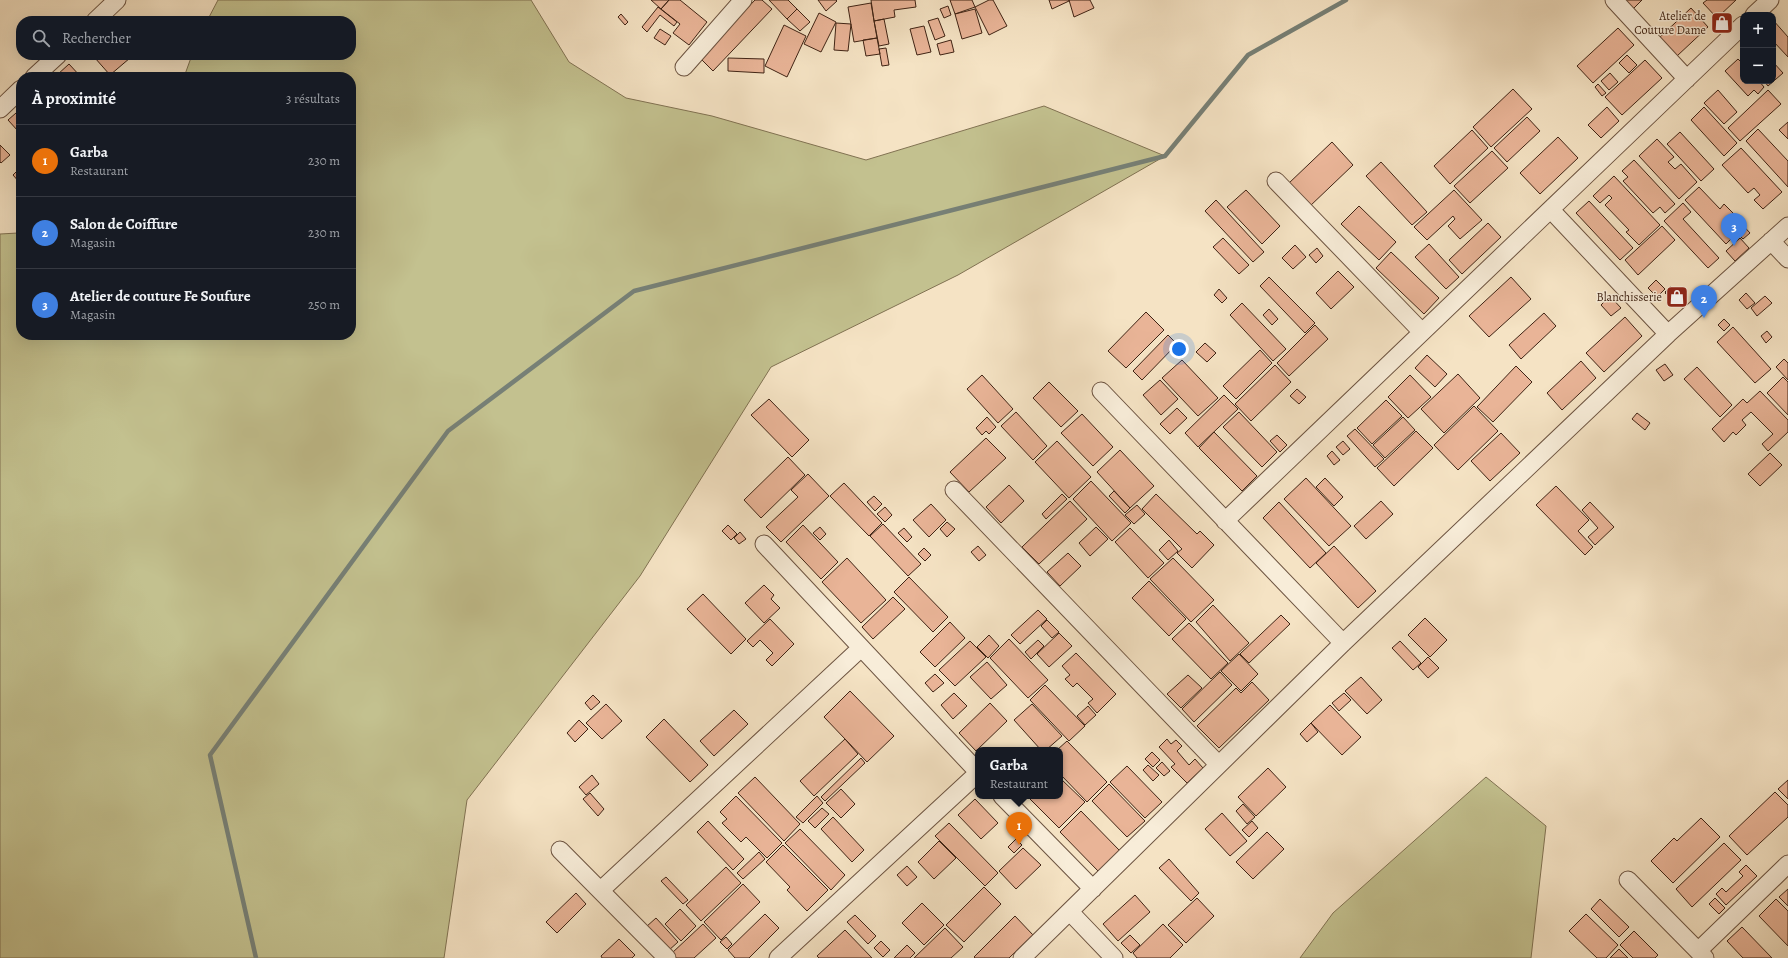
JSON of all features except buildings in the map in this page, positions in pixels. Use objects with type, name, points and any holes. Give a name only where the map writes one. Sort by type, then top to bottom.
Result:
[{"type":"street","points":[[684,67],[743,0]]},
{"type":"street","points":[[1614,0],[1687,79]]},
{"type":"street","points":[[1757,12],[1770,0]]},
{"type":"street","points":[[100,16],[113,1]]},
{"type":"street","points":[[1225,520],[1421,331],[1551,210],[1740,28]]},
{"type":"street","points":[[39,72],[53,60]]},
{"type":"street","points":[[0,108],[16,94]]},
{"type":"street","points":[[1276,181],[1421,331]]},
{"type":"street","points":[[1551,210],[1668,334]]},
{"type":"street","points":[[1022,958],[1343,643],[1668,334],[1788,226]]},
{"type":"street","points":[[1771,241],[1788,259]]},
{"type":"street","points":[[1101,391],[1343,643]]},
{"type":"street","points":[[954,490],[1218,764]]},
{"type":"street","points":[[764,544],[975,769]]},
{"type":"street","points":[[601,890],[861,648]]},
{"type":"street","points":[[778,958],[975,775]]},
{"type":"street","points":[[1005,799],[1093,889]]},
{"type":"street","points":[[560,850],[667,958]]},
{"type":"street","points":[[1628,880],[1701,954],[1788,864]]},
{"type":"street","points":[[1070,912],[1114,958]]},
{"type":"shaded area","points":[[218,0],[531,0],[569,62],[626,98],[712,116],[866,160],[1044,106],[1165,156],[958,275],[771,367],[640,576],[467,800],[444,958],[0,958],[0,234],[16,233],[16,340],[356,340],[356,72],[186,72],[190,60],[356,60],[356,16],[210,16]]},
{"type":"shaded area","points":[[1486,777],[1546,826],[1531,958],[1300,958],[1333,913]]},
{"type":"waterway","points":[[256,958],[210,755],[448,431],[634,291],[1165,156],[1248,55],[1346,0]]},
{"type":"place","name":"Atelier de Couture Dame","points":[[1722,23]]},
{"type":"place","name":"Atelier de couture Fe Soufure","points":[[1734,246]]},
{"type":"place","name":"Blanchisserie","points":[[1677,297]]},
{"type":"place","name":"Salon de Coiffure","points":[[1704,318]]},
{"type":"place","name":"Garba","points":[[1019,845]]}]
